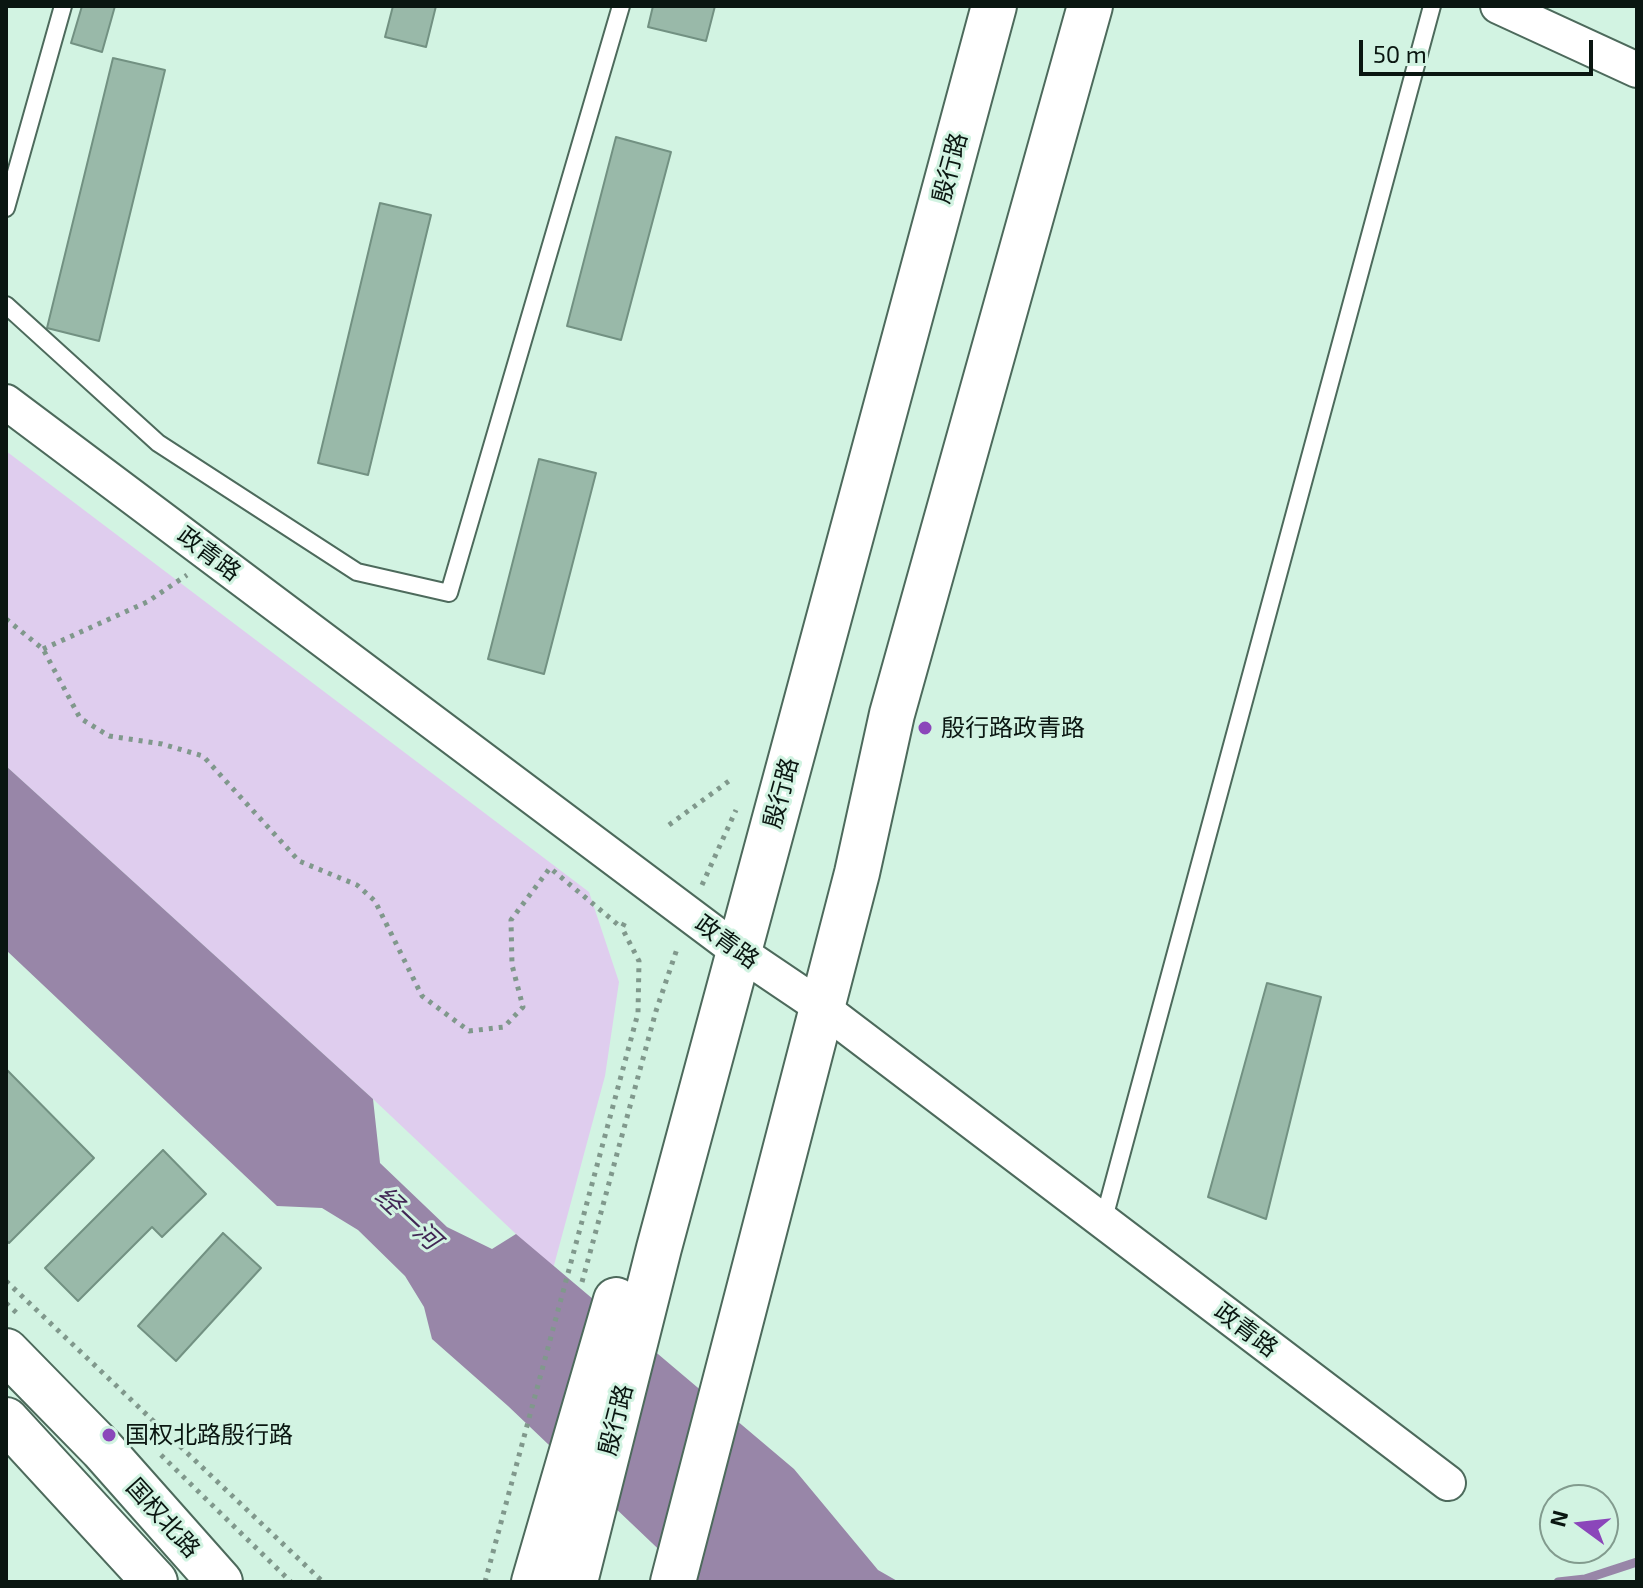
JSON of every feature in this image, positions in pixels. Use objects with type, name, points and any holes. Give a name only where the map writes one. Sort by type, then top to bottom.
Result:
[{"type":"main road","name":"殷行路","points":[[575,1582],[590,1524],[629,1240],[694,1119],[994,6]]},
{"type":"main road","points":[[673,1582],[857,873],[892,714],[1090,6]]},
{"type":"main road","points":[[534,1582],[629,1240]]},
{"type":"main road","name":"国权北路","points":[[6,1351],[102,1449],[220,1582]]},
{"type":"main road","name":"国权北路","points":[[6,1420],[155,1582]]},
{"type":"street","points":[[1498,6],[1637,70]]},
{"type":"street","name":"政青路","points":[[6,402],[738,951],[821,1007],[1448,1483]]},
{"type":"lane","points":[[6,208],[63,6]]},
{"type":"lane","points":[[6,305],[171,452],[357,572],[449,593],[621,6]]},
{"type":"lane","points":[[1103,1222],[1432,6]]},
{"type":"path","points":[[43,649],[147,602],[213,557]]},
{"type":"path","points":[[6,619],[43,649],[80,718],[109,736],[162,744],[203,756],[299,861],[357,885],[375,901],[422,996],[469,1031],[504,1027],[523,1007],[512,965],[511,920],[550,868],[622,928],[639,961],[638,1013],[485,1582]]},
{"type":"path","points":[[669,825],[729,781]]},
{"type":"path","points":[[629,1240],[656,1011],[689,914],[738,805]]},
{"type":"path","points":[[622,928],[627,918]]},
{"type":"path","points":[[6,1281],[323,1582]]},
{"type":"shaded area","points":[[6,451],[589,892],[619,982],[605,1076],[553,1269],[373,1099],[6,766]]},
{"type":"water","name":"经一河","points":[[6,766],[373,1099],[380,1163],[447,1227],[492,1249],[516,1234],[794,1469],[878,1570],[899,1582],[693,1582],[508,1406],[432,1339],[424,1307],[405,1276],[358,1230],[322,1208],[277,1206],[6,950]]},
{"type":"building","points":[[82,6],[115,6],[102,52],[71,43]]},
{"type":"building","points":[[393,6],[436,6],[426,47],[385,37]]},
{"type":"building","points":[[653,6],[715,6],[706,41],[648,27]]},
{"type":"building","points":[[113,58],[165,70],[99,341],[47,328]]},
{"type":"building","points":[[616,137],[671,152],[621,340],[567,326]]},
{"type":"building","points":[[380,203],[431,215],[368,475],[318,463]]},
{"type":"building","points":[[539,459],[596,473],[544,674],[488,659]]},
{"type":"building","points":[[1267,983],[1321,997],[1266,1219],[1208,1197]]},
{"type":"building","points":[[6,1069],[94,1158],[9,1243],[6,1240]]},
{"type":"building","points":[[163,1150],[206,1194],[162,1237],[152,1227],[78,1301],[45,1268]]},
{"type":"building","points":[[223,1233],[261,1268],[176,1361],[138,1326]]},
{"type":"waterway","points":[[1558,1582],[1585,1579],[1637,1562]]},
{"type":"place","name":"殷行路政青路","points":[[925,728]]},
{"type":"place","name":"国权北路殷行路","points":[[109,1435]]}]
